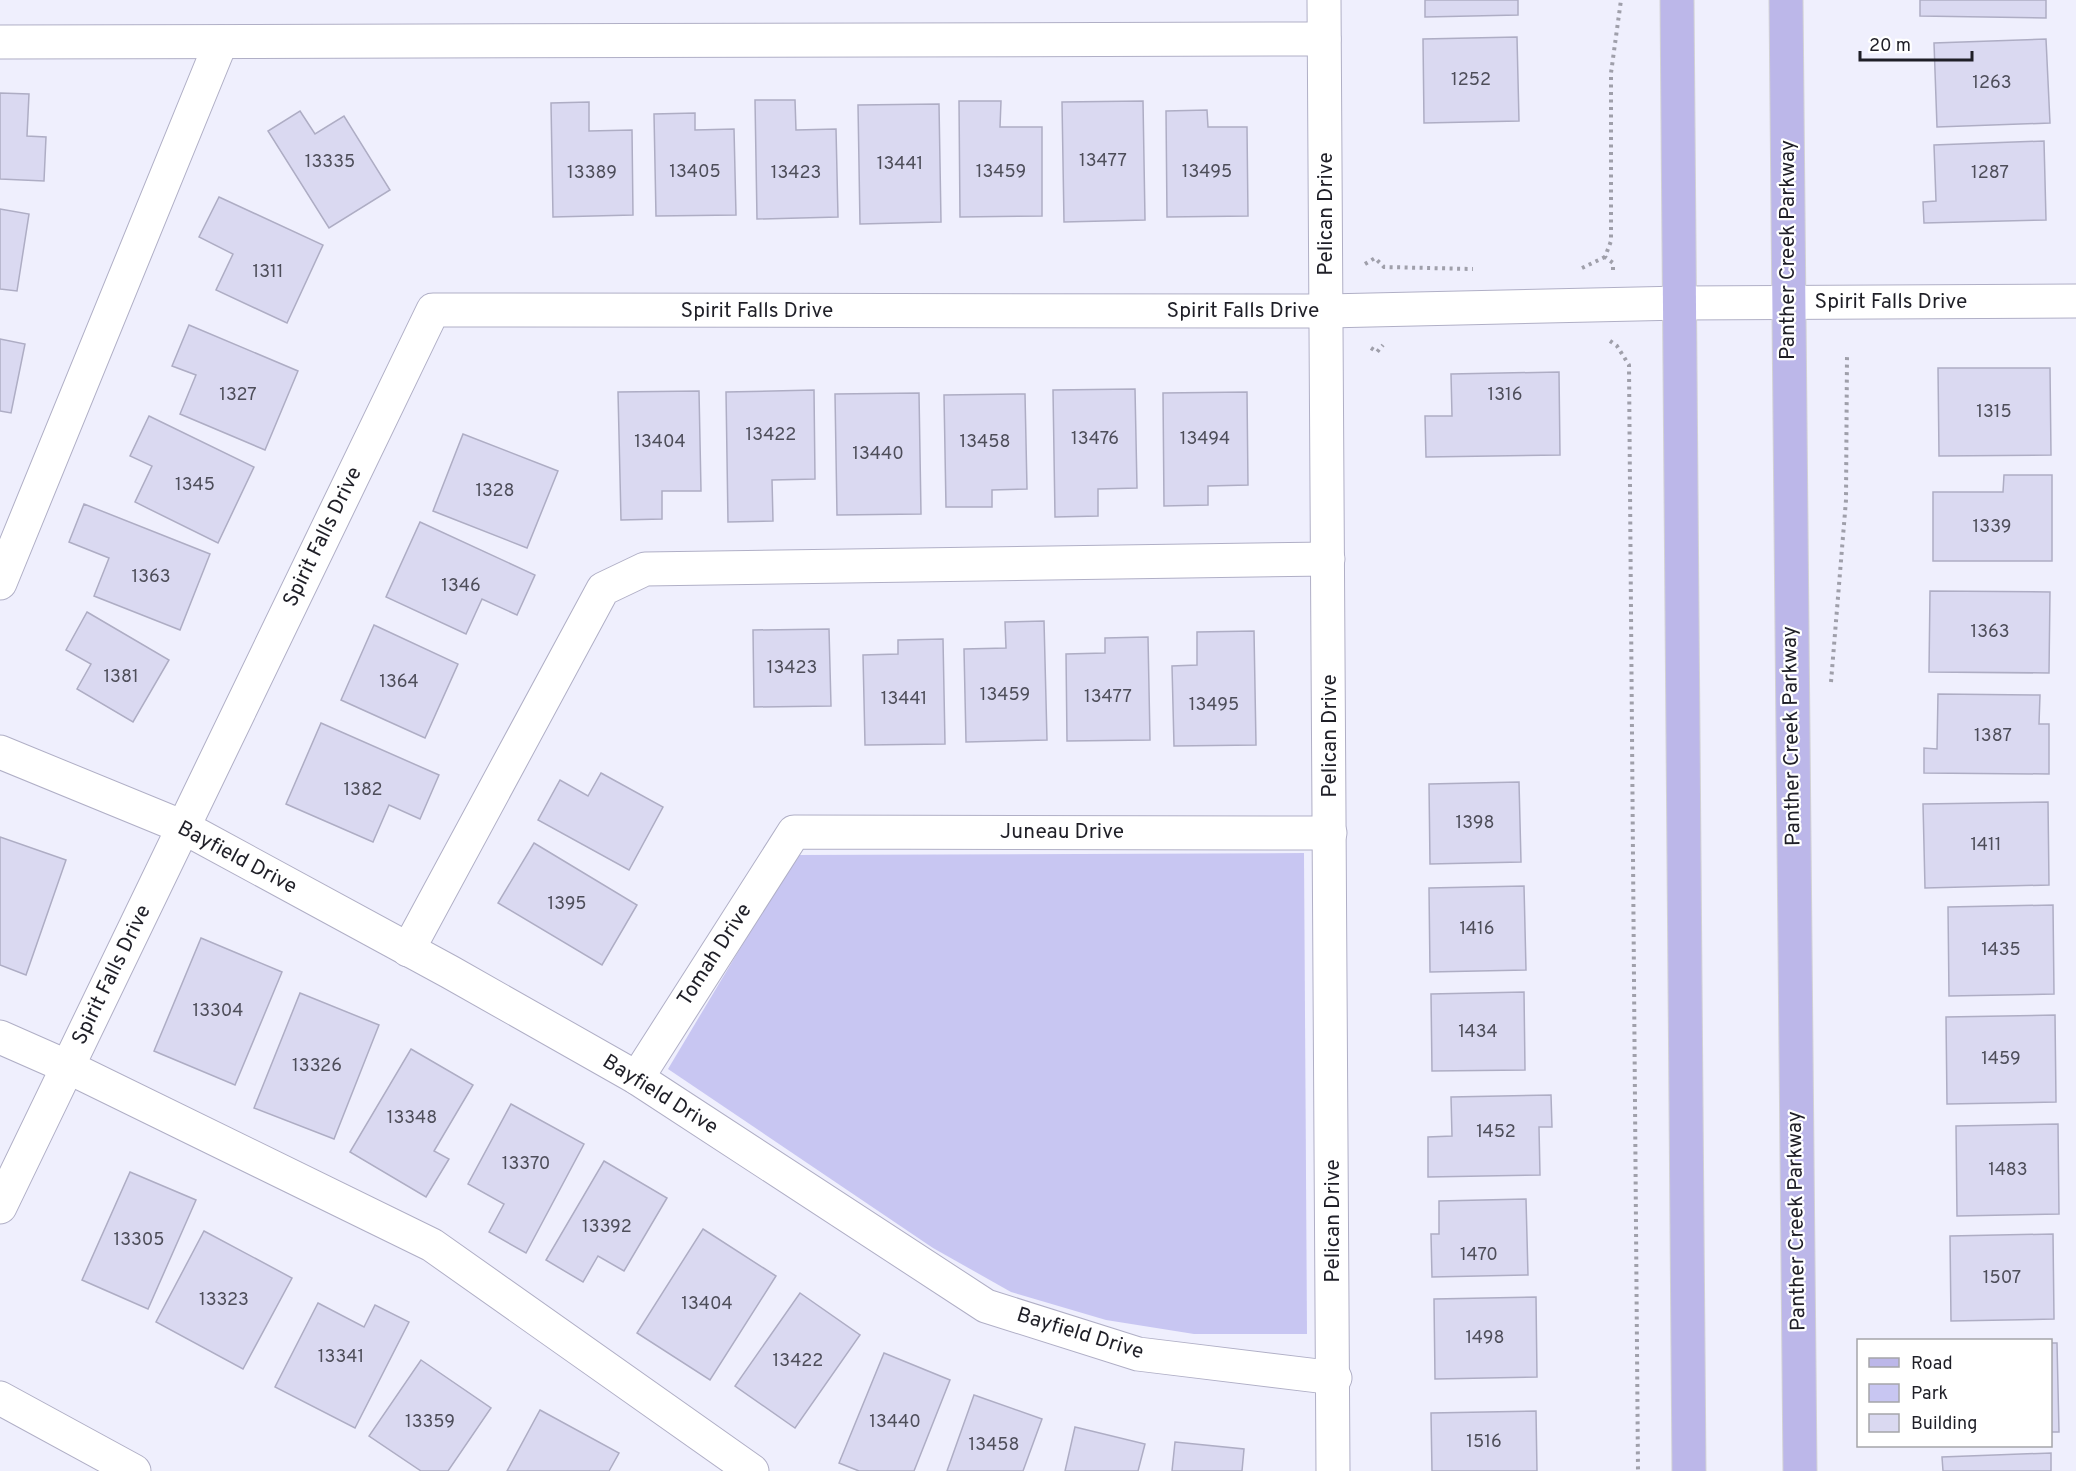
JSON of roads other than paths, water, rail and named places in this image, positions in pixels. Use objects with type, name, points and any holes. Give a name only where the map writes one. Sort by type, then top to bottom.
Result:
[{"type":"main road","points":[[1677,0],[1682,303],[1689,1471]]},
{"type":"main road","name":"Panther Creek Parkway","points":[[1786,0],[1800,1471]]},
{"type":"street","name":"Pelican Drive","points":[[1324,0],[1334,1471]]},
{"type":"street","points":[[0,42],[1324,39]]},
{"type":"street","points":[[0,583],[221,42]]},
{"type":"street","name":"Spirit Falls Drive","points":[[0,1207],[433,310],[1327,311],[1682,303],[2076,301]]},
{"type":"street","points":[[408,950],[603,589],[645,569],[1329,559]]},
{"type":"street","name":"Bayfield Drive","points":[[0,752],[183,828],[637,1078],[986,1306],[1138,1354],[1335,1378]]},
{"type":"street","name":"Juneau Drive","points":[[794,832],[1330,832]]},
{"type":"street","name":"Tomah Drive","points":[[637,1078],[794,832]]},
{"type":"street","points":[[0,1037],[68,1067],[432,1245],[752,1471]]},
{"type":"street","points":[[0,1398],[134,1471]]}]
